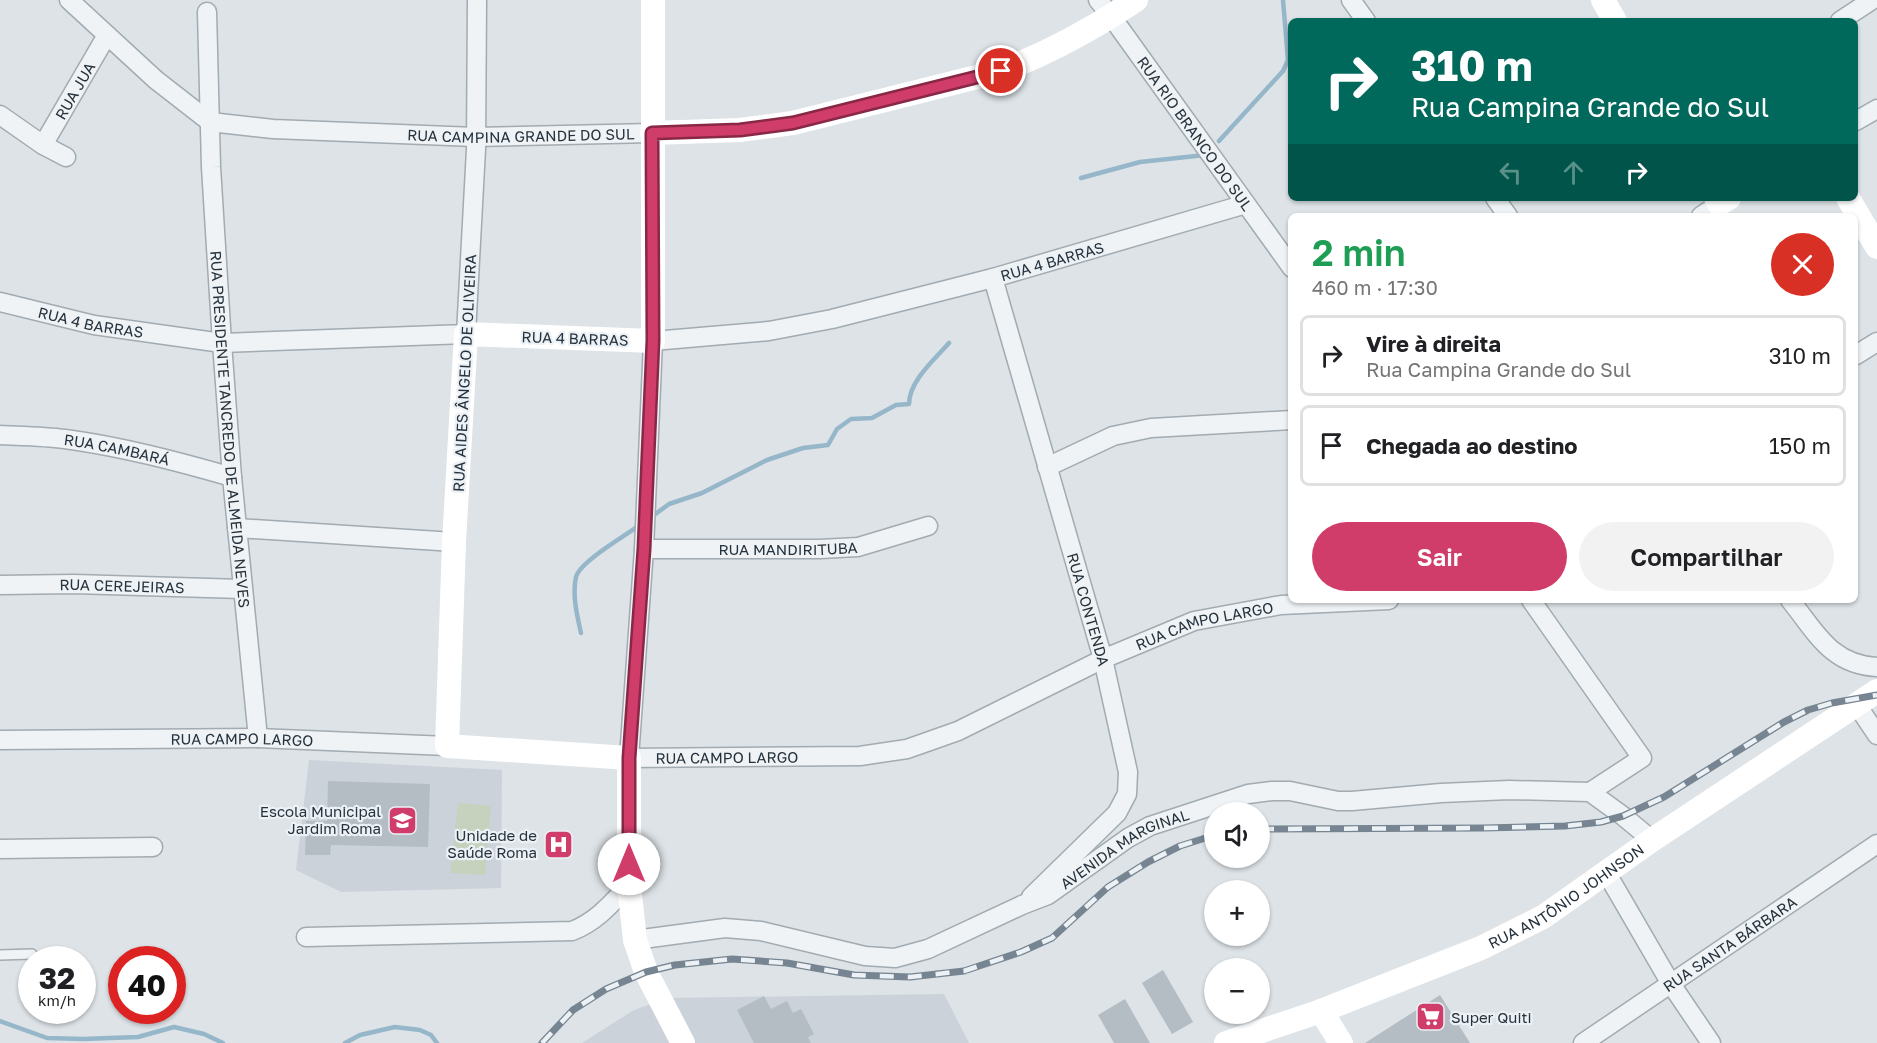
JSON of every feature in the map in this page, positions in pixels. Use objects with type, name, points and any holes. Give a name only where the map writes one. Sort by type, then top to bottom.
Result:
[{"type":"street","points":[[69,0],[156,80],[210,122]]},
{"type":"street","name":"RUA AIDES ÂNGELO DE OLIVEIRA","points":[[447,746],[454,542],[476,149],[477,0]]},
{"type":"street","points":[[653,0],[653,340],[644,549],[629,758],[629,885],[635,940],[646,972],[683,1043]]},
{"type":"street","name":"RUA CAMPINA GRANDE DO SUL","points":[[210,122],[273,129],[475,137],[740,130],[793,123],[1001,71],[1032,59],[1104,8],[1136,0]]},
{"type":"street","points":[[1351,0],[1364,18]]},
{"type":"street","points":[[1603,0],[1613,18]]},
{"type":"street","points":[[1845,18],[1872,0]]},
{"type":"street","name":"RUA RIO BRANCO DO SUL","points":[[1104,8],[1288,262]]},
{"type":"street","name":"RUA PRESIDENTE TANCREDO DE ALMEIDA NEVES","points":[[207,12],[211,167],[231,477],[258,738]]},
{"type":"street","name":"RUA JUA","points":[[43,145],[107,35]]},
{"type":"street","points":[[1858,120],[1877,109]]},
{"type":"street","points":[[0,115],[43,145],[66,157]]},
{"type":"street","name":"RUA 4 BARRAS","points":[[0,302],[94,325],[222,343],[466,334],[653,340],[770,331],[832,320],[993,278],[1246,204]]},
{"type":"street","points":[[1858,215],[1877,247]]},
{"type":"street","name":"RUA CONTENDA","points":[[993,278],[1102,659],[1128,772],[1127,794],[1117,813],[1022,905]]},
{"type":"street","points":[[1858,354],[1877,342]]},
{"type":"street","points":[[1047,467],[1113,436],[1151,428],[1288,420]]},
{"type":"street","name":"RUA CAMBARÁ","points":[[0,435],[63,439],[128,450],[162,457],[231,477]]},
{"type":"street","name":"RUA MANDIRITUBA","points":[[644,549],[858,547],[928,526]]},
{"type":"street","points":[[237,528],[454,542]]},
{"type":"street","name":"RUA CEREJEIRAS","points":[[0,585],[74,584],[242,590]]},
{"type":"street","name":"RUA CAMPO LARGO","points":[[0,740],[258,738],[447,746],[629,758],[860,756],[907,749],[958,731],[1102,659],[1194,621],[1281,605],[1324,603]]},
{"type":"street","points":[[1533,603],[1641,758],[1590,792],[1652,840]]},
{"type":"street","points":[[1792,603],[1833,652],[1847,662],[1877,667]]},
{"type":"street","points":[[1867,698],[1877,735]]},
{"type":"street","name":"RUA ANTÔNIO JOHNSON","points":[[1226,1043],[1321,1011],[1481,948],[1543,917],[1652,840],[1867,698]]},
{"type":"street","name":"AVENIDA MARGINAL","points":[[635,940],[725,928],[761,931],[865,956],[895,958],[928,949],[1048,895],[1128,838],[1150,826],[1248,794],[1290,791],[1338,801],[1352,801],[1509,790],[1590,792]]},
{"type":"street","name":"RUA SANTA BÁRBARA","points":[[1583,1043],[1877,844]]},
{"type":"street","points":[[0,849],[153,847]]},
{"type":"street","points":[[1606,872],[1671,984],[1711,1043]]},
{"type":"street","points":[[306,937],[572,931],[585,926],[599,916],[629,885]]},
{"type":"street","points":[[1321,1011],[1341,1043]]},
{"type":"lane","points":[[0,955],[18,954]]},
{"type":"shaded area","name":"Escola Municipal Jardim Roma","points":[[309,760],[502,770],[501,888],[341,892],[296,870]]},
{"type":"shaded area","points":[[944,994],[969,1043],[582,1043],[634,1010],[669,998]]},
{"type":"green space","points":[[458,803],[491,806],[485,875],[450,873]]},
{"type":"building","points":[[328,781],[430,784],[428,847],[331,845],[330,855],[305,855],[306,821],[327,821]]},
{"type":"building","points":[[1163,970],[1193,1022],[1172,1034],[1142,983]]},
{"type":"building","name":"Super Quiti","points":[[1440,995],[1470,1043],[1365,1043]]},
{"type":"building","points":[[764,996],[771,1009],[787,1001],[793,1013],[801,1009],[814,1034],[808,1037],[811,1043],[754,1043],[737,1010]]},
{"type":"building","points":[[1125,999],[1150,1043],[1114,1043],[1098,1015]]},
{"type":"waterway","points":[[1219,141],[1283,71],[1288,60],[1283,0]]},
{"type":"waterway","points":[[1081,178],[1140,162],[1205,155]]},
{"type":"waterway","points":[[650,518],[669,504],[702,493],[767,460],[803,448],[828,445],[837,429],[851,419],[872,418],[896,405],[909,404],[910,395],[918,379],[949,343]]},
{"type":"waterway","points":[[581,633],[575,591],[579,571],[595,556],[641,524]]},
{"type":"waterway","points":[[0,1021],[47,1038],[138,1037],[174,1027],[204,1034],[223,1043]]},
{"type":"waterway","points":[[345,1043],[360,1035],[395,1027],[420,1030],[431,1035],[437,1043]]},
{"type":"railway","points":[[1270,829],[1484,828],[1565,826],[1601,822],[1623,816],[1664,797],[1784,722],[1808,710],[1877,695]]},
{"type":"railway","points":[[542,1043],[573,1010],[606,989],[646,972],[675,965],[732,959],[787,963],[854,975],[910,977],[964,971],[1021,952],[1052,938],[1108,887],[1148,862],[1180,846],[1204,838]]},
{"type":"place","name":"Escola Municipal Jardim Roma","points":[[402,820]]},
{"type":"place","name":"Unidade de Saúde Roma","points":[[558,844]]},
{"type":"place","name":"Super Quiti","points":[[1430,1017]]},
{"type":"route","points":[[629,864],[629,758],[644,549],[653,340],[652,133],[740,130],[793,123],[1001,71]]}]
